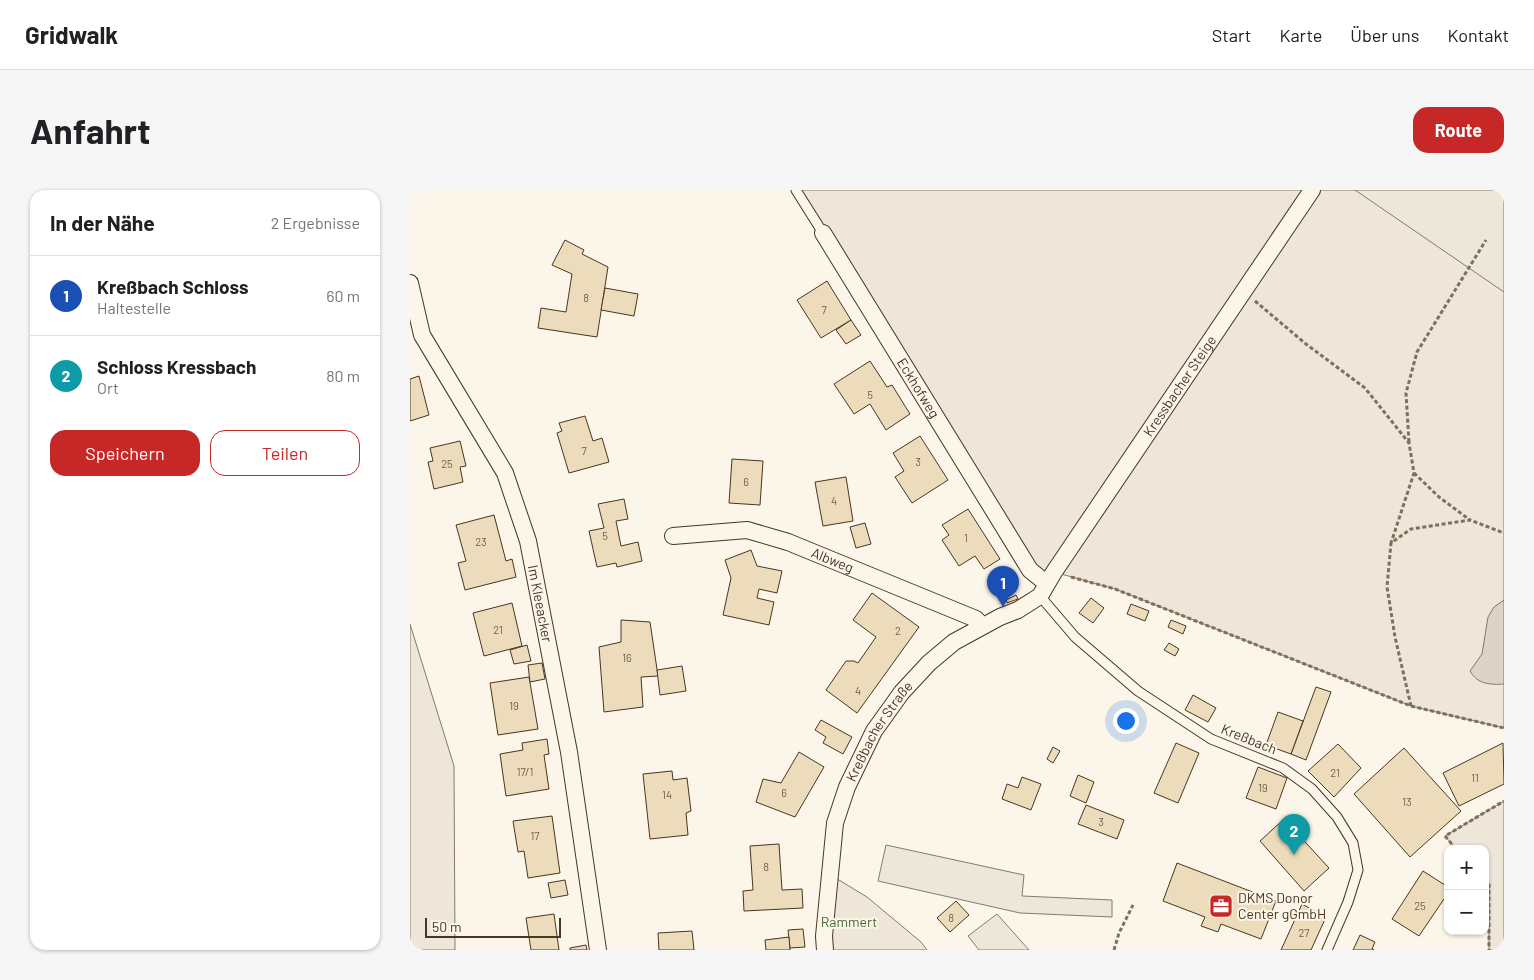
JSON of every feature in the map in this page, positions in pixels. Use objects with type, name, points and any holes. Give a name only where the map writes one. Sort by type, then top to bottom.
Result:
[{"type":"street","name":"Kressbacher Steige","points":[[1047,584],[1312,190]]},
{"type":"street","name":"Eckhofweg","points":[[823,234],[1030,570],[1047,584]]},
{"type":"street","name":"Im Kleeacker","points":[[410,283],[422,335],[506,473],[528,541],[569,752],[598,950]]},
{"type":"street","name":"Albweg","points":[[673,536],[747,530],[788,542],[976,619],[982,626]]},
{"type":"street","name":"Kreßbacher Straße","points":[[825,950],[824,936],[835,823],[847,787],[874,731],[902,692],[929,663],[954,642],[982,626],[1018,610],[1047,584]]},
{"type":"lane","name":"Eckhofweg","points":[[796,190],[823,234]]},
{"type":"lane","name":"Kreßbach","points":[[1047,584],[1075,637],[1138,690],[1211,739],[1283,768],[1312,789],[1337,817],[1353,843],[1358,870],[1348,902],[1327,950]]},
{"type":"path","points":[[1412,706],[1395,636],[1387,587],[1391,543],[1414,473],[1409,443],[1406,393],[1417,352],[1486,240]]},
{"type":"path","points":[[1243,291],[1306,344],[1365,388],[1409,443]]},
{"type":"path","points":[[1414,473],[1439,497],[1470,520],[1504,533]]},
{"type":"path","points":[[1391,543],[1411,530],[1470,520]]},
{"type":"path","points":[[1047,584],[1115,589],[1412,706],[1504,728]]},
{"type":"path","points":[[1453,845],[1445,836],[1504,801]]},
{"type":"path","points":[[1489,890],[1489,950]]},
{"type":"path","points":[[1114,950],[1119,934],[1133,905]]},
{"type":"green space","points":[[796,190],[1504,190],[1504,728],[1411,706],[1115,589],[1054,572],[1046,583]]},
{"type":"green space","points":[[410,624],[454,766],[455,950],[410,950]]},
{"type":"green space","points":[[1504,801],[1504,950],[1489,950],[1489,845],[1453,845],[1445,836]]},
{"type":"green space","name":"Rammert","points":[[834,877],[867,897],[921,942],[927,950],[830,950]]},
{"type":"shaded area","points":[[1355,190],[1504,190],[1504,292]]},
{"type":"shaded area","points":[[1504,600],[1504,684],[1489,684],[1476,679],[1470,671],[1482,654],[1488,617],[1494,607]]},
{"type":"shaded area","points":[[886,845],[1024,875],[1022,896],[1112,900],[1112,917],[1020,913],[878,881]]},
{"type":"shaded area","points":[[997,914],[1029,950],[979,950],[968,936]]},
{"type":"building","points":[[565,240],[584,250],[582,254],[608,267],[597,337],[538,328],[541,308],[566,312],[572,274],[552,265]]},
{"type":"building","points":[[827,281],[851,320],[821,338],[797,300]]},
{"type":"building","points":[[605,288],[638,294],[634,316],[601,310]]},
{"type":"building","points":[[851,320],[861,335],[846,344],[836,330]]},
{"type":"building","points":[[870,361],[887,387],[892,385],[910,414],[886,430],[870,404],[854,414],[834,384]]},
{"type":"building","points":[[419,376],[429,415],[410,421],[410,379]]},
{"type":"building","points":[[585,416],[593,441],[602,438],[609,462],[569,473],[557,433],[562,431],[559,423]]},
{"type":"building","points":[[920,436],[948,480],[912,503],[895,477],[904,471],[893,453]]},
{"type":"building","points":[[460,441],[466,466],[460,467],[463,482],[434,489],[428,462],[433,461],[430,448]]},
{"type":"building","points":[[732,459],[763,461],[760,505],[729,503]]},
{"type":"building","points":[[846,477],[853,521],[823,526],[815,482]]},
{"type":"building","points":[[624,499],[628,519],[616,521],[621,546],[638,542],[642,561],[617,567],[616,563],[597,567],[589,531],[604,528],[598,504]]},
{"type":"building","points":[[968,509],[1000,559],[984,569],[975,556],[959,566],[942,540],[949,535],[942,525]]},
{"type":"building","points":[[494,515],[506,561],[512,559],[516,577],[465,590],[458,563],[466,561],[456,525]]},
{"type":"building","points":[[865,523],[871,544],[856,548],[850,527]]},
{"type":"building","points":[[751,550],[757,566],[782,571],[777,593],[759,589],[757,598],[774,602],[769,625],[723,615],[731,578],[725,560]]},
{"type":"building","points":[[872,593],[919,627],[857,713],[826,690],[846,661],[858,663],[876,637],[853,620]]},
{"type":"building","points":[[1016,595],[1018,599],[1007,603],[1006,600]]},
{"type":"building","points":[[1091,598],[1104,608],[1093,623],[1079,613]]},
{"type":"building","points":[[512,603],[522,646],[484,656],[473,613]]},
{"type":"building","points":[[1131,604],[1149,611],[1145,621],[1127,614]]},
{"type":"building","points":[[621,620],[650,622],[658,676],[641,677],[643,707],[604,712],[599,647],[621,642]]},
{"type":"building","points":[[1171,620],[1186,626],[1183,634],[1168,627]]},
{"type":"building","points":[[1169,643],[1179,649],[1175,656],[1164,650]]},
{"type":"building","points":[[527,645],[531,661],[514,664],[510,650]]},
{"type":"building","points":[[542,663],[545,679],[530,682],[528,665]]},
{"type":"building","points":[[682,666],[686,691],[660,695],[657,670]]},
{"type":"building","points":[[529,677],[538,729],[498,735],[490,683]]},
{"type":"building","points":[[1316,687],[1331,692],[1306,760],[1291,754]]},
{"type":"building","points":[[1193,695],[1216,708],[1208,722],[1185,710]]},
{"type":"building","points":[[1278,712],[1303,721],[1291,754],[1266,745]]},
{"type":"building","points":[[821,720],[852,737],[843,754],[823,743],[826,737],[815,730]]},
{"type":"building","points":[[547,739],[549,754],[544,755],[549,789],[506,796],[500,754],[523,750],[522,743]]},
{"type":"building","points":[[1176,743],[1199,753],[1178,803],[1154,793]]},
{"type":"building","points":[[1503,743],[1504,784],[1459,806],[1443,773]]},
{"type":"building","points":[[1338,744],[1361,768],[1334,797],[1308,771]]},
{"type":"building","points":[[1053,747],[1060,751],[1053,763],[1047,759]]},
{"type":"building","points":[[1404,748],[1461,811],[1410,857],[1354,794]]},
{"type":"building","points":[[799,752],[824,767],[795,817],[756,802],[763,779],[781,783]]},
{"type":"building","points":[[1258,767],[1287,778],[1276,809],[1246,798]]},
{"type":"building","points":[[672,771],[673,780],[687,778],[691,811],[686,813],[688,835],[650,839],[643,774]]},
{"type":"building","points":[[1078,775],[1094,782],[1086,803],[1070,796]]},
{"type":"building","points":[[1022,777],[1041,784],[1031,810],[1002,799],[1007,784],[1018,788]]},
{"type":"building","points":[[1086,805],[1124,820],[1117,839],[1078,824]]},
{"type":"building","points":[[552,816],[560,873],[528,878],[524,851],[518,852],[513,821]]},
{"type":"building","points":[[1284,819],[1329,868],[1304,891],[1260,841]]},
{"type":"building","points":[[779,844],[782,890],[802,889],[803,908],[744,911],[743,891],[753,890],[750,846]]},
{"type":"building","points":[[1177,863],[1276,901],[1261,939],[1221,924],[1218,932],[1201,926],[1205,917],[1163,901]]},
{"type":"building","points":[[1423,871],[1444,884],[1444,899],[1419,936],[1392,919]]},
{"type":"building","points":[[565,880],[568,895],[551,898],[548,883]]},
{"type":"building","points":[[956,901],[969,915],[950,932],[937,918]]},
{"type":"building","points":[[1302,904],[1326,917],[1311,950],[1281,950]]},
{"type":"building","points":[[554,914],[559,950],[531,950],[526,918]]},
{"type":"building","points":[[803,929],[805,947],[790,948],[788,930]]},
{"type":"building","points":[[692,931],[694,950],[659,950],[658,933]]},
{"type":"building","points":[[1360,935],[1375,942],[1372,949],[1374,950],[1353,950]]},
{"type":"building","points":[[789,937],[790,950],[766,950],[765,940]]},
{"type":"building","points":[[586,945],[587,950],[570,950],[570,948]]},
{"type":"place","name":"Kreßbach Schloss","points":[[1003,607]]},
{"type":"place","name":"Schloss Kressbach","points":[[1294,855]]},
{"type":"place","name":"DKMS Donor Center gGmbH","points":[[1221,906]]}]
